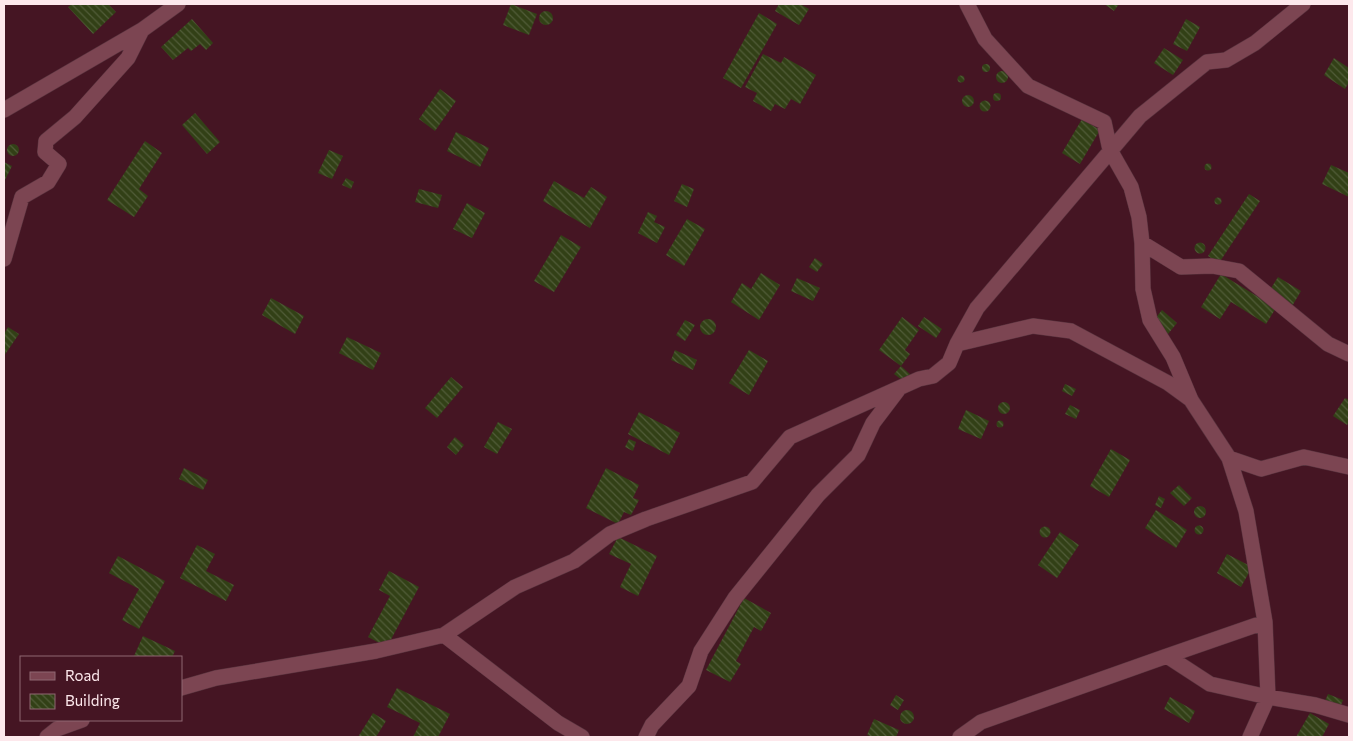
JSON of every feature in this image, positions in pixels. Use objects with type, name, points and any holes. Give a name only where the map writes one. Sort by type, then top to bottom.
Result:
[{"type":"street","points":[[4,110],[142,30],[178,4]]},
{"type":"street","points":[[967,4],[985,39],[1028,86],[1104,122],[1110,150],[1131,188],[1139,217],[1143,289],[1150,320],[1174,357],[1191,400],[1229,458],[1246,511],[1265,622],[1268,697],[1250,737]]},
{"type":"street","points":[[182,688],[216,678],[376,650],[444,635],[515,587],[574,561],[610,534],[646,519],[752,482],[790,437],[919,379],[933,376],[950,363],[957,344],[977,308],[1140,116],[1207,62],[1226,60],[1255,43],[1303,4]]},
{"type":"street","points":[[4,259],[22,196],[48,182],[59,164],[45,152],[46,142],[75,117],[128,58],[142,30]]},
{"type":"street","points":[[1142,244],[1181,267],[1212,266],[1239,271],[1328,344],[1349,354]]},
{"type":"street","points":[[957,344],[1033,326],[1071,331],[1168,382],[1191,400]]},
{"type":"street","points":[[646,737],[652,725],[689,686],[701,651],[735,598],[818,495],[858,455],[873,423],[899,389]]},
{"type":"street","points":[[1229,458],[1261,469],[1304,458],[1349,467]]},
{"type":"street","points":[[960,737],[981,722],[1265,622]]},
{"type":"street","points":[[444,635],[558,723],[582,737]]},
{"type":"street","points":[[1167,656],[1210,684],[1315,705],[1349,715]]},
{"type":"street","points":[[47,737],[57,729],[79,721]]},
{"type":"building","points":[[72,4],[108,4],[116,12],[93,34],[68,7]]},
{"type":"building","points":[[511,4],[537,14],[529,35],[503,25]]},
{"type":"building","points":[[779,4],[800,4],[809,9],[799,25],[775,11]]},
{"type":"building","points":[[1104,4],[1119,4],[1114,11]]},
{"type":"building","points":[[543,11],[549,11],[553,18],[549,25],[543,25],[539,21],[539,15]]},
{"type":"building","points":[[759,13],[777,24],[741,88],[723,78]]},
{"type":"building","points":[[192,19],[213,43],[206,50],[200,44],[191,51],[188,48],[173,60],[161,47]]},
{"type":"building","points":[[1186,19],[1200,27],[1187,51],[1173,44]]},
{"type":"building","points":[[1164,48],[1183,60],[1173,75],[1154,63]]},
{"type":"building","points":[[763,54],[781,63],[784,57],[816,75],[800,104],[791,99],[785,109],[775,104],[771,111],[753,101],[757,93],[745,87]]},
{"type":"building","points":[[1334,58],[1349,68],[1349,82],[1345,89],[1324,75]]},
{"type":"building","points":[[986,64],[990,68],[986,72],[982,68]]},
{"type":"building","points":[[1000,71],[1004,71],[1008,77],[1004,83],[1000,83],[996,79],[996,75]]},
{"type":"building","points":[[961,75],[965,79],[961,83],[957,79]]},
{"type":"building","points":[[440,89],[456,101],[435,131],[419,119]]},
{"type":"building","points":[[997,93],[1001,97],[997,101],[993,97]]},
{"type":"building","points":[[966,95],[970,95],[974,101],[970,107],[966,107],[962,103],[962,99]]},
{"type":"building","points":[[983,101],[987,101],[990,106],[989,110],[983,111],[980,108],[980,104]]},
{"type":"building","points":[[195,113],[220,142],[207,154],[182,125]]},
{"type":"building","points":[[1082,119],[1100,130],[1080,164],[1062,153]]},
{"type":"building","points":[[456,132],[489,148],[480,167],[447,151]]},
{"type":"building","points":[[145,141],[162,153],[139,189],[148,196],[134,217],[107,200]]},
{"type":"building","points":[[15,144],[18,145],[18,155],[11,156],[8,155],[7,148],[8,145]]},
{"type":"building","points":[[329,150],[343,156],[332,179],[318,173]]},
{"type":"building","points":[[4,162],[12,166],[5,180],[4,179]]},
{"type":"building","points":[[1208,163],[1212,167],[1208,171],[1204,167]]},
{"type":"building","points":[[1331,165],[1349,173],[1349,197],[1322,184]]},
{"type":"building","points":[[346,178],[354,182],[351,189],[342,185]]},
{"type":"building","points":[[554,181],[584,198],[591,187],[607,197],[590,228],[543,201]]},
{"type":"building","points":[[682,184],[694,189],[687,207],[674,201]]},
{"type":"building","points":[[419,189],[442,195],[438,208],[415,202]]},
{"type":"building","points":[[1249,194],[1260,201],[1219,263],[1208,256]]},
{"type":"building","points":[[1218,197],[1222,201],[1218,205],[1214,201]]},
{"type":"building","points":[[467,203],[485,213],[472,238],[453,229]]},
{"type":"building","points":[[648,212],[657,216],[654,222],[665,227],[657,243],[638,233]]},
{"type":"building","points":[[687,219],[705,229],[684,266],[666,255]]},
{"type":"building","points":[[561,235],[581,247],[554,292],[534,281]]},
{"type":"building","points":[[1198,243],[1202,243],[1205,248],[1204,252],[1198,253],[1195,250],[1195,246]]},
{"type":"building","points":[[815,258],[823,264],[817,272],[809,267]]},
{"type":"building","points":[[761,273],[780,285],[759,320],[731,302],[742,283],[751,289]]},
{"type":"building","points":[[1221,274],[1276,308],[1266,324],[1231,302],[1220,319],[1201,307]]},
{"type":"building","points":[[1278,277],[1301,291],[1291,308],[1268,293]]},
{"type":"building","points":[[797,278],[820,288],[813,301],[791,291]]},
{"type":"building","points":[[271,298],[304,316],[295,334],[262,315]]},
{"type":"building","points":[[1162,310],[1177,323],[1168,334],[1153,321]]},
{"type":"building","points":[[902,317],[919,330],[905,350],[910,354],[901,366],[879,350]]},
{"type":"building","points":[[924,317],[942,329],[936,338],[918,326]]},
{"type":"building","points":[[708,319],[716,327],[708,335],[700,327]]},
{"type":"building","points":[[685,320],[695,325],[685,341],[676,335]]},
{"type":"building","points":[[8,327],[19,334],[4,356],[4,334]]},
{"type":"building","points":[[347,337],[381,353],[373,370],[339,353]]},
{"type":"building","points":[[675,350],[697,360],[693,370],[671,360]]},
{"type":"building","points":[[749,350],[768,361],[749,395],[729,383]]},
{"type":"building","points":[[901,366],[912,376],[906,383],[894,374]]},
{"type":"building","points":[[451,377],[463,387],[437,418],[425,408]]},
{"type":"building","points":[[1065,384],[1076,389],[1072,396],[1062,391]]},
{"type":"building","points":[[1345,398],[1349,400],[1349,422],[1347,425],[1333,416]]},
{"type":"building","points":[[1002,402],[1006,402],[1010,408],[1006,414],[1002,414],[998,410],[998,406]]},
{"type":"building","points":[[1070,405],[1080,410],[1076,419],[1065,414]]},
{"type":"building","points":[[966,410],[989,421],[981,439],[958,429]]},
{"type":"building","points":[[639,412],[680,433],[669,455],[628,434]]},
{"type":"building","points":[[1000,420],[1004,424],[1000,428],[996,424]]},
{"type":"building","points":[[498,422],[512,429],[497,454],[484,447]]},
{"type":"building","points":[[455,437],[464,445],[456,455],[447,447]]},
{"type":"building","points":[[629,439],[636,442],[633,451],[625,447]]},
{"type":"building","points":[[1111,449],[1130,460],[1109,497],[1090,486]]},
{"type":"building","points":[[184,468],[208,480],[203,490],[179,479]]},
{"type":"building","points":[[606,468],[639,485],[633,498],[639,500],[631,515],[624,512],[618,524],[586,508]]},
{"type":"building","points":[[1179,485],[1192,498],[1184,506],[1170,493]]},
{"type":"building","points":[[1159,496],[1165,499],[1161,508],[1155,505]]},
{"type":"building","points":[[1202,506],[1205,507],[1205,517],[1198,518],[1195,517],[1194,510],[1195,507]]},
{"type":"building","points":[[1156,510],[1187,530],[1176,548],[1145,528]]},
{"type":"building","points":[[1199,525],[1204,530],[1199,535],[1194,530]]},
{"type":"building","points":[[1045,526],[1051,532],[1045,538],[1039,532]]},
{"type":"building","points":[[1060,532],[1079,545],[1057,578],[1038,565]]},
{"type":"building","points":[[618,537],[657,556],[638,596],[620,587],[631,564],[609,554]]},
{"type":"building","points":[[197,545],[215,554],[206,571],[234,585],[226,601],[180,578]]},
{"type":"building","points":[[1227,554],[1252,567],[1241,587],[1217,573]]},
{"type":"building","points":[[118,556],[165,581],[139,629],[122,620],[139,589],[109,573]]},
{"type":"building","points":[[389,571],[419,587],[387,647],[368,637],[390,596],[379,590]]},
{"type":"building","points":[[744,598],[771,613],[761,631],[754,627],[736,661],[741,664],[730,682],[706,670]]},
{"type":"building","points":[[143,636],[175,651],[172,656],[134,656]]},
{"type":"building","points":[[397,688],[450,714],[438,737],[413,737],[420,723],[387,707]]},
{"type":"building","points":[[1328,694],[1343,700],[1340,708],[1325,701]]},
{"type":"building","points":[[896,695],[904,700],[898,710],[890,705]]},
{"type":"building","points":[[1170,697],[1195,711],[1189,723],[1164,709]]},
{"type":"building","points":[[907,710],[912,712],[914,717],[912,722],[907,724],[902,722],[900,717],[902,712]]},
{"type":"building","points":[[373,713],[386,721],[376,737],[358,737]]},
{"type":"building","points":[[1310,713],[1329,724],[1322,737],[1296,737]]},
{"type":"building","points":[[874,719],[899,730],[896,737],[873,737],[867,735]]}]
